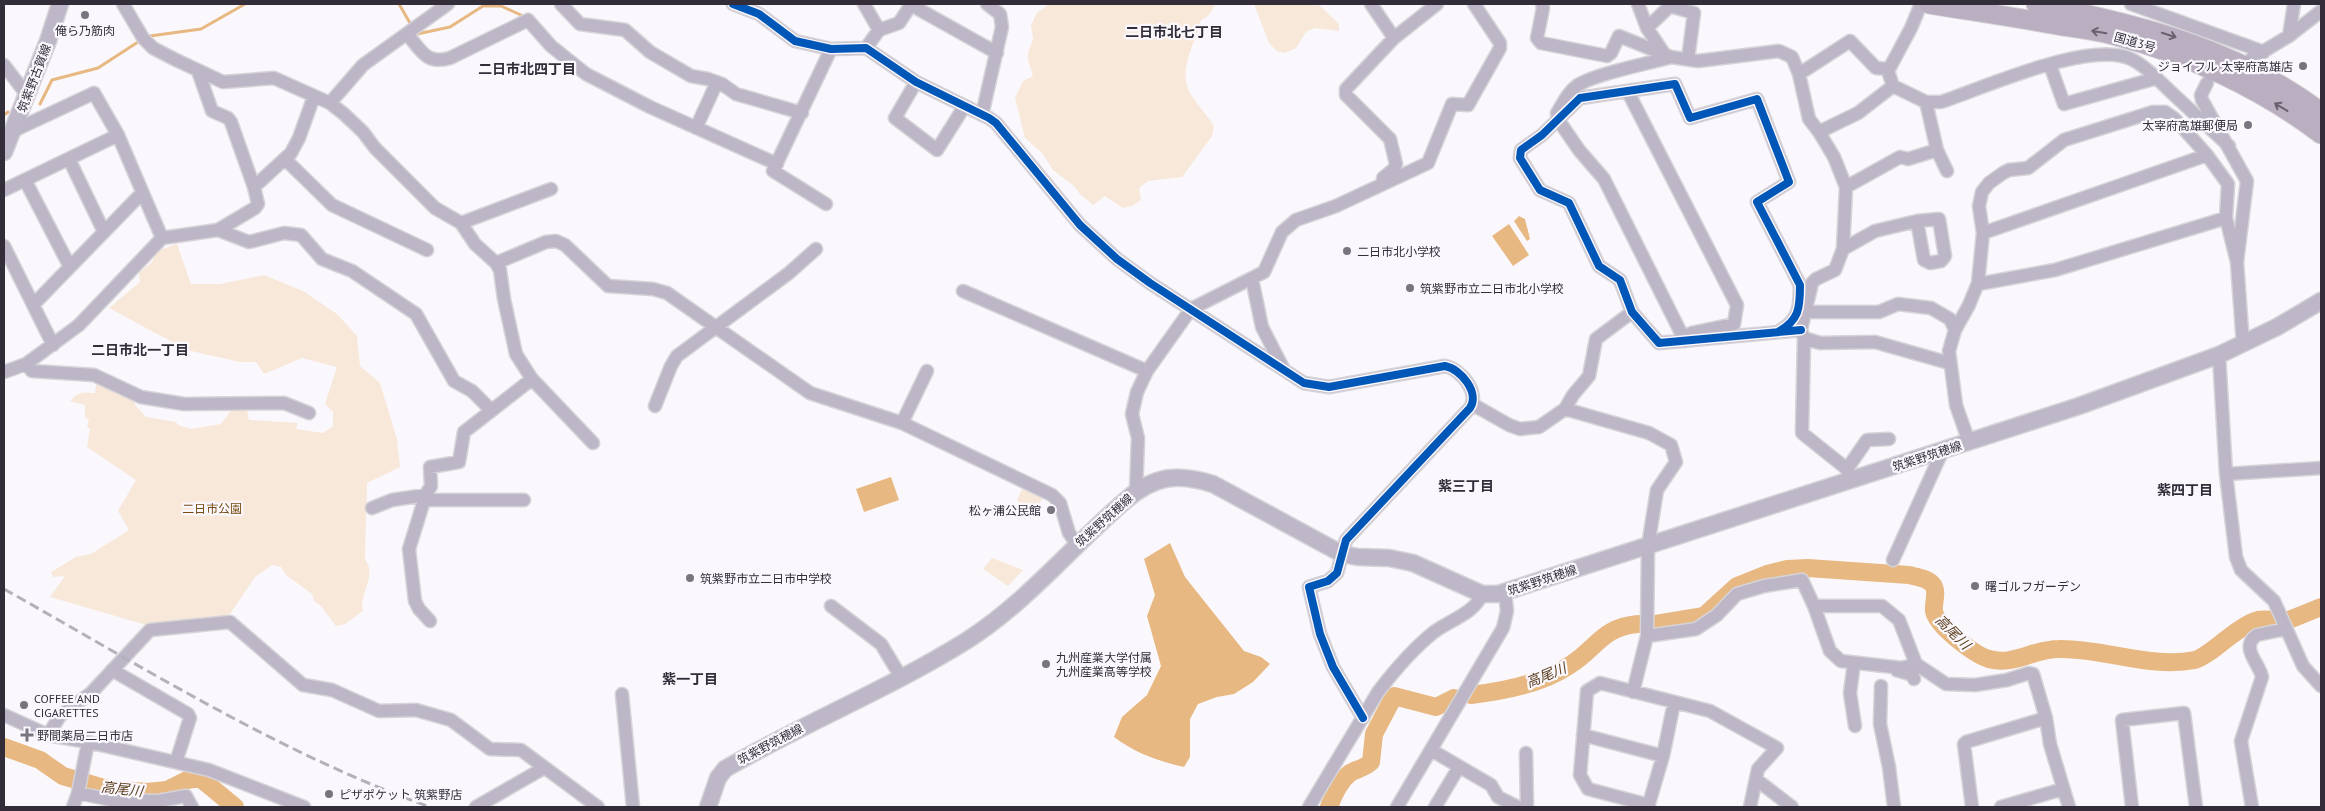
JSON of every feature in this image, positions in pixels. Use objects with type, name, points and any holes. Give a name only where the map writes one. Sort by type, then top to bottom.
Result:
[{"type":"highway","name":"国道3号","points":[[1929,4],[2112,34],[2159,48],[2201,64],[2233,80],[2321,134]]},
{"type":"highway","name":"国道3号","points":[[2036,4],[2116,20],[2167,34],[2208,49],[2276,82],[2321,112]]},
{"type":"main road","name":"筑紫野古賀線","points":[[4,152],[14,131],[60,4]]},
{"type":"main road","name":"筑紫野筑穂線","points":[[708,807],[718,778],[725,769],[968,640],[1019,600],[1136,492],[1169,477],[1192,477],[1213,484],[1342,554],[1358,557],[1389,558],[1413,563],[1482,594],[1505,592],[1648,546],[1848,475],[1942,452],[2079,406],[2219,355],[2319,304]]},
{"type":"street","points":[[123,4],[139,32],[153,48],[198,71],[223,82],[274,78],[330,104],[356,126],[375,148],[435,208],[461,223],[475,244],[496,263],[500,270],[516,354],[532,379],[593,443]]},
{"type":"street","points":[[330,104],[362,65],[408,34],[428,10],[448,4]]},
{"type":"street","points":[[560,4],[580,24],[625,30],[650,52],[691,76],[717,82],[736,94],[802,113]]},
{"type":"street","points":[[733,4],[759,14],[791,40],[831,48],[866,48],[916,82],[996,124],[1080,225],[1117,259],[1304,383],[1329,387],[1446,366],[1455,370],[1464,378],[1471,391],[1472,404],[1346,540],[1337,573],[1328,581],[1309,587],[1320,634],[1333,667],[1363,718]]},
{"type":"street","points":[[864,4],[879,30]]},
{"type":"street","points":[[982,115],[997,53],[1002,21],[1000,14],[987,4]]},
{"type":"street","points":[[1371,4],[1394,38]]},
{"type":"street","points":[[1371,188],[1395,166],[1390,139],[1346,95],[1346,89],[1394,38],[1437,4]]},
{"type":"street","points":[[1136,492],[1138,438],[1132,414],[1137,392],[1148,371],[1191,309],[1252,278],[1266,268],[1282,232],[1287,226],[1306,216],[1336,206],[1428,163],[1452,104],[1468,105],[1500,48],[1500,44],[1474,4]]},
{"type":"street","points":[[1542,4],[1543,8],[1537,38],[1541,43],[1607,56],[1611,54],[1619,36],[1668,56],[1698,61],[1779,51],[1792,57],[1799,74],[1809,119],[1834,157],[1846,187],[1843,249],[1835,270],[1816,279],[1812,283],[1803,334],[1802,433],[1848,475],[1867,440],[1889,439]]},
{"type":"street","points":[[1638,4],[1647,28],[1668,56]]},
{"type":"street","points":[[1892,86],[1888,69],[1911,28],[1921,4]]},
{"type":"street","points":[[2131,4],[2264,52]]},
{"type":"street","points":[[2289,36],[2294,4]]},
{"type":"street","points":[[866,48],[879,30],[899,22],[911,5],[997,53]]},
{"type":"street","points":[[1647,28],[1670,6],[1694,13],[1688,59]]},
{"type":"street","points":[[2251,59],[2289,36],[2321,11]]},
{"type":"street","points":[[408,34],[430,60],[438,62],[528,20],[551,46],[586,74],[696,128],[777,164]]},
{"type":"street","points":[[1799,74],[1850,40],[1876,68],[1888,69]]},
{"type":"street","points":[[826,204],[773,171],[831,48]]},
{"type":"street","points":[[1892,86],[1926,102],[1941,102],[1994,81],[2050,65],[2093,55],[2112,53],[2133,60],[2157,78],[2229,146]]},
{"type":"street","points":[[1554,121],[1568,95],[1578,86],[1594,79],[1668,56]]},
{"type":"street","points":[[4,65],[26,95]]},
{"type":"street","points":[[2050,65],[2064,104],[2157,78]]},
{"type":"street","points":[[4,372],[26,364],[79,325],[162,238],[218,230],[255,208],[258,204],[254,187],[231,122],[228,118],[212,111],[198,71]]},
{"type":"street","points":[[696,128],[717,82]]},
{"type":"street","points":[[916,82],[895,118],[937,150],[964,107]]},
{"type":"street","points":[[2207,83],[2201,94],[2202,100],[2248,181],[2237,262]]},
{"type":"street","points":[[1628,92],[1737,305],[1734,324],[1659,343],[1632,312],[1620,280],[1599,266],[1569,203],[1540,190],[1520,158],[1521,150],[1542,135],[1554,121],[1580,98],[1675,84],[1690,118],[1757,98],[1789,182],[1756,202],[1800,285],[1797,316],[1790,325],[1778,332]]},
{"type":"street","points":[[1819,132],[1858,113],[1892,86]]},
{"type":"street","points":[[14,131],[94,93],[118,134],[162,238]]},
{"type":"street","points":[[254,187],[291,153],[299,138],[314,96]]},
{"type":"street","points":[[1926,102],[1937,150],[1947,171]]},
{"type":"street","points":[[1968,442],[1956,405],[1949,363],[1949,351],[1955,330],[1978,284],[1983,233],[1980,198],[1984,188],[2009,170],[2028,168],[2064,140],[2153,112],[2165,112],[2175,119],[2207,155],[2228,184],[2226,218],[2237,262],[2242,344]]},
{"type":"street","points":[[1554,121],[1604,179],[1684,338]]},
{"type":"street","points":[[4,190],[118,134]]},
{"type":"street","points":[[1846,187],[1900,157],[1908,159],[1937,150]]},
{"type":"street","points":[[1983,233],[2207,155]]},
{"type":"street","points":[[69,159],[104,232]]},
{"type":"street","points":[[285,159],[332,206],[427,250]]},
{"type":"street","points":[[25,180],[70,267]]},
{"type":"street","points":[[461,223],[551,189]]},
{"type":"street","points":[[33,304],[142,194]]},
{"type":"street","points":[[1978,284],[2055,270],[2226,218]]},
{"type":"street","points":[[1843,249],[1875,231],[1917,222]]},
{"type":"street","points":[[218,230],[249,242],[284,233],[301,235],[322,259],[352,271],[416,314],[454,382],[472,391],[490,409]]},
{"type":"street","points":[[496,263],[546,242],[556,241],[564,245],[608,286],[661,291],[678,299],[805,391],[902,423],[1052,494],[1060,503],[1069,533],[1078,544]]},
{"type":"street","points":[[4,246],[52,345]]},
{"type":"street","points":[[655,406],[677,356],[719,328],[789,273],[816,249]]},
{"type":"street","points":[[1252,278],[1262,326],[1284,370]]},
{"type":"street","points":[[964,291],[1148,371]]},
{"type":"street","points":[[1807,312],[1879,312],[1898,304],[1931,308],[1950,319],[1955,330]]},
{"type":"street","points":[[1472,404],[1509,425],[1520,429],[1539,427],[1566,409],[1573,395],[1590,376],[1596,339],[1632,312]]},
{"type":"street","points":[[1684,338],[1778,332],[1803,334],[1820,342],[1875,342],[1949,363]]},
{"type":"street","points":[[2219,355],[2226,474],[2236,557],[2241,570],[2274,601],[2302,666],[2318,679]]},
{"type":"street","points":[[26,364],[32,371],[94,375],[140,397],[184,404],[284,403],[309,414]]},
{"type":"street","points":[[902,423],[927,371]]},
{"type":"street","points":[[430,621],[419,609],[415,601],[409,549],[426,498],[432,486],[430,467],[459,462],[464,432],[490,409],[532,379]]},
{"type":"street","points":[[1566,409],[1649,433],[1671,445],[1676,462],[1657,490],[1648,546],[1647,636],[1633,692]]},
{"type":"street","points":[[1893,560],[1942,452]]},
{"type":"street","points":[[2226,474],[2321,468]]},
{"type":"street","points":[[372,508],[392,500],[426,498],[524,500]]},
{"type":"street","points":[[1647,636],[1701,627],[1717,615],[1732,598],[1764,586],[1802,580],[1814,606],[1830,651],[1841,660],[1884,667],[1914,675],[1914,679]]},
{"type":"street","points":[[1397,807],[1503,628],[1507,611],[1505,592]]},
{"type":"street","points":[[1309,807],[1390,676],[1434,632],[1479,603],[1482,594]]},
{"type":"street","points":[[831,606],[881,644],[901,677]]},
{"type":"street","points":[[1814,606],[1882,606],[1899,620],[1916,664],[1946,684],[1959,686],[2007,680],[2029,673],[2033,674],[2068,807]]},
{"type":"street","points":[[48,735],[60,716],[91,693],[150,630],[230,622],[303,685],[332,690],[378,711],[416,710],[451,720],[490,749],[521,750],[598,807]]},
{"type":"street","points":[[2252,807],[2241,742],[2262,677],[2250,646],[2253,638],[2257,635],[2285,630]]},
{"type":"street","points":[[1854,662],[1850,693],[1855,726]]},
{"type":"street","points":[[1884,667],[1902,668],[1916,664]]},
{"type":"street","points":[[112,670],[188,714],[190,718],[176,762]]},
{"type":"street","points":[[1674,703],[1663,756],[1648,806],[1588,789],[1580,775],[1587,691],[1600,684],[1710,711],[1753,733],[1777,748],[1758,769],[1750,807]]},
{"type":"street","points":[[1881,686],[1880,724],[1894,793],[1894,807]]},
{"type":"street","points":[[622,694],[633,807]]},
{"type":"street","points":[[2132,807],[2122,720],[2184,713],[2196,807]]},
{"type":"street","points":[[4,715],[48,735],[176,762],[230,777],[304,807]]},
{"type":"street","points":[[1972,807],[1964,744],[2046,718]]},
{"type":"street","points":[[1584,735],[1663,756]]},
{"type":"street","points":[[73,807],[79,792],[88,742]]},
{"type":"street","points":[[1431,750],[1491,785],[1495,802],[1518,807]]},
{"type":"street","points":[[1526,753],[1527,807]]},
{"type":"street","points":[[1435,807],[1459,767]]},
{"type":"street","points":[[476,807],[544,768]]},
{"type":"street","points":[[1757,780],[1792,807]]},
{"type":"street","points":[[2001,807],[2063,789]]},
{"type":"street","points":[[79,792],[112,800],[158,801],[184,796],[188,797],[192,807]]},
{"type":"green space","points":[[1049,4],[1216,4],[1208,16],[1201,20],[1189,55],[1186,73],[1189,91],[1214,126],[1212,136],[1182,177],[1148,181],[1139,188],[1141,200],[1132,206],[1123,208],[1105,196],[1093,205],[1074,186],[1053,170],[1042,153],[1025,138],[1015,98],[1023,81],[1033,76],[1028,60],[1028,53],[1033,39],[1031,25],[1037,13]]},
{"type":"green space","points":[[1254,4],[1318,4],[1339,24],[1339,31],[1315,28],[1306,32],[1296,48],[1285,53],[1277,51],[1269,43]]},
{"type":"green space","name":"二日市公園","points":[[177,244],[191,284],[220,284],[264,275],[303,291],[337,314],[357,336],[360,366],[380,383],[397,439],[400,467],[367,483],[365,559],[368,566],[369,579],[363,598],[363,611],[345,624],[336,626],[321,606],[314,601],[312,594],[286,575],[281,567],[272,565],[255,577],[230,614],[194,622],[150,626],[50,597],[65,576],[53,577],[51,572],[76,557],[91,554],[129,530],[118,511],[136,480],[87,447],[90,429],[87,427],[89,420],[85,417],[85,405],[70,401],[81,393],[95,393],[97,380],[135,398],[135,405],[146,417],[176,422],[178,425],[191,429],[221,424],[234,406],[247,410],[249,420],[298,423],[296,429],[323,433],[333,426],[333,412],[325,404],[337,367],[302,358],[264,374],[256,362],[240,362],[187,350],[109,308],[140,282],[139,273],[152,262],[157,251]]},
{"type":"green space","points":[[1026,486],[1043,497],[1036,510],[1017,501],[1022,488]]},
{"type":"green space","points":[[992,558],[1023,570],[1008,586],[983,569]]},
{"type":"shaded area","points":[[1519,216],[1525,219],[1530,239],[1527,241],[1514,221]]},
{"type":"shaded area","points":[[1509,224],[1529,255],[1513,266],[1492,236]]},
{"type":"shaded area","points":[[891,477],[899,500],[864,512],[856,489]]},
{"type":"shaded area","points":[[1170,543],[1185,577],[1244,651],[1261,657],[1270,664],[1253,682],[1234,694],[1217,697],[1198,704],[1190,719],[1190,757],[1184,767],[1147,756],[1130,748],[1114,737],[1122,717],[1147,695],[1161,666],[1147,616],[1155,595],[1144,559]]},
{"type":"waterway","points":[[150,36],[201,29],[245,4]]},
{"type":"waterway","points":[[399,4],[410,23]]},
{"type":"waterway","points":[[417,34],[450,27],[483,6],[501,6],[523,16]]},
{"type":"waterway","points":[[40,104],[52,80],[98,68],[138,42]]},
{"type":"waterway","points":[[4,115],[8,112]]},
{"type":"waterway","name":"高尾川","points":[[1656,624],[1704,616],[1737,586],[1767,574],[1787,569],[1808,568],[1909,575],[1922,578],[1933,585],[1935,594],[1934,611],[1941,624],[1975,652],[1998,661],[2059,649],[2161,662],[2195,660],[2201,658],[2234,633],[2253,622],[2277,620]]},
{"type":"waterway","name":"高尾川","points":[[2289,620],[2321,607]]},
{"type":"waterway","name":"高尾川","points":[[1471,695],[1509,689],[1535,682],[1559,672],[1616,629],[1638,624]]},
{"type":"waterway","name":"高尾川","points":[[1329,807],[1337,789],[1346,776],[1371,762],[1374,734],[1394,696],[1436,707],[1454,698]]},
{"type":"waterway","name":"高尾川","points":[[4,747],[40,760],[63,776],[107,789],[147,792],[167,790],[187,780],[200,778],[235,807]]},
{"type":"railway","points":[[4,589],[212,707],[266,735],[375,786],[430,807]]},
{"type":"cycle path","points":[[733,4],[759,14],[795,41],[831,49],[866,48],[916,82],[989,118],[996,123],[1080,225],[1117,259],[1150,283],[1304,383],[1329,387],[1445,366],[1463,377],[1473,396],[1470,408],[1346,540],[1337,573],[1328,581],[1309,587],[1320,634],[1333,667],[1363,718]]},
{"type":"cycle path","points":[[1778,332],[1785,328],[1797,313],[1800,301],[1800,285],[1757,202],[1789,182],[1757,99],[1690,118],[1675,84],[1580,98],[1542,135],[1521,150],[1520,158],[1540,190],[1569,203],[1599,266],[1620,280],[1632,312],[1659,343],[1801,330]]},
{"type":"place","name":"俺ら乃筋肉","points":[[85,15]]},
{"type":"place","name":"ジョイフル 太宰府高雄店","points":[[2303,66]]},
{"type":"place","name":"太宰府高雄郵便局","points":[[2248,125]]},
{"type":"place","name":"二日市北小学校","points":[[1347,251]]},
{"type":"place","name":"筑紫野市立二日市北小学校","points":[[1410,288]]},
{"type":"place","name":"松ヶ浦公民館","points":[[1051,510]]},
{"type":"place","name":"筑紫野市立二日市中学校","points":[[690,578]]},
{"type":"place","name":"曙ゴルフガーデン","points":[[1975,586]]},
{"type":"place","name":"九州産業大学付属 九州産業高等学校","points":[[1046,664]]},
{"type":"place","name":"COFFEE AND CIGARETTES","points":[[24,705]]},
{"type":"place","name":"野間薬局二日市店","points":[[27,735]]},
{"type":"place","name":"ピザポケット 筑紫野店","points":[[329,794]]},
{"type":"district","name":"二日市北七丁目","points":[[1174,32]]},
{"type":"district","name":"二日市北四丁目","points":[[527,69]]},
{"type":"district","name":"二日市北一丁目","points":[[140,350]]},
{"type":"district","name":"紫三丁目","points":[[1466,486]]},
{"type":"district","name":"紫四丁目","points":[[2185,490]]},
{"type":"district","name":"紫一丁目","points":[[690,679]]}]
